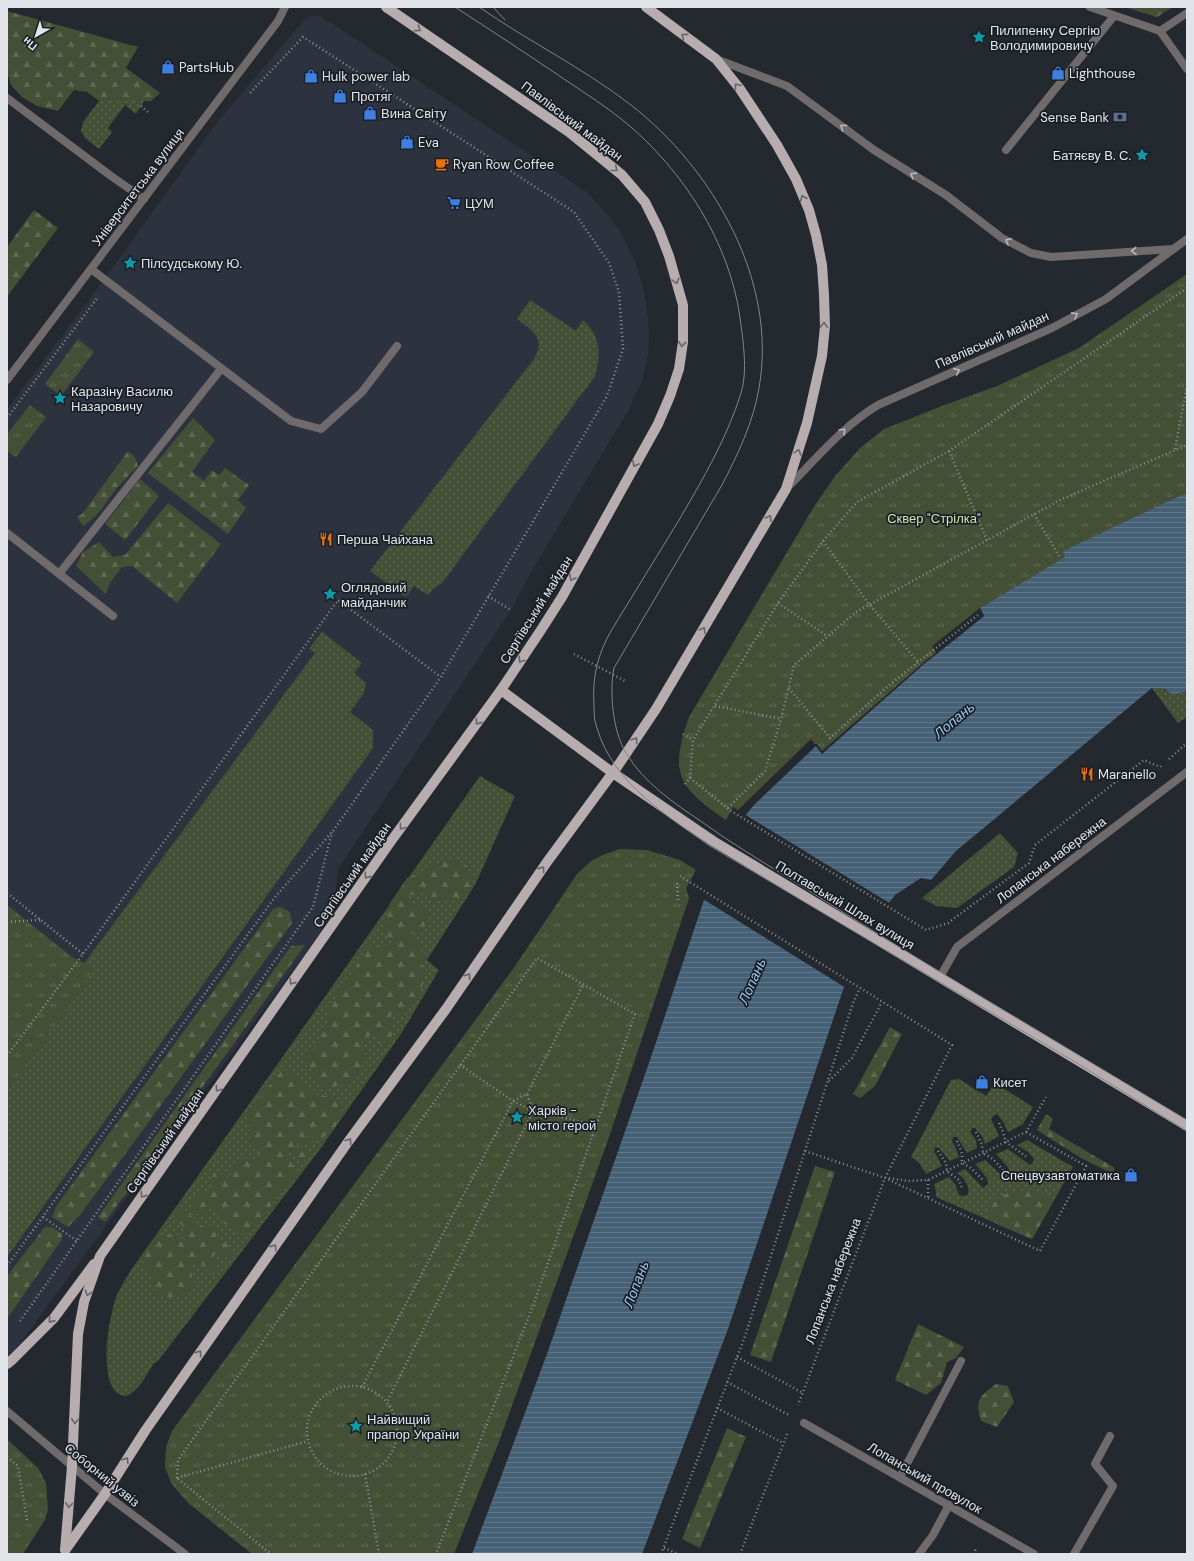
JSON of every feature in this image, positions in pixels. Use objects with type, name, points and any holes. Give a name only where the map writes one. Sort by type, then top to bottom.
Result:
[{"type":"main road","name":"Павлівський майдан","points":[[386,7],[569,132],[622,175],[645,202],[659,230],[669,256],[683,305]]},
{"type":"main road","points":[[63,1552],[106,1494],[149,1424],[348,1142],[446,1009],[547,862],[613,773],[656,709],[786,489],[806,423],[822,356],[825,310],[822,264],[811,216],[796,179],[759,116],[740,89],[716,59],[646,7]]},
{"type":"main road","name":"Сергіївський майдан","points":[[63,1552],[72,1466],[78,1334],[84,1302],[100,1256],[389,844],[501,690],[542,630],[562,597],[658,424],[670,396],[678,369],[682,342],[683,305]]},
{"type":"main road","name":"Полтавський Шлях вулиця","points":[[501,690],[613,773],[713,841],[1187,1126]]},
{"type":"main road","points":[[7,1364],[54,1318],[100,1256]]},
{"type":"street","name":"Університетська вулиця","points":[[7,380],[278,21],[285,7]]},
{"type":"street","points":[[1090,7],[1160,31],[1187,69]]},
{"type":"street","points":[[1160,31],[1187,13]]},
{"type":"street","points":[[1006,150],[1114,16]]},
{"type":"street","points":[[716,59],[787,86],[874,150],[946,195],[1002,238],[1031,253],[1051,257],[1173,249]]},
{"type":"street","points":[[7,98],[144,199]]},
{"type":"street","name":"Павлівський майдан","points":[[786,489],[842,432],[861,415],[878,405],[1052,328],[1106,299],[1187,239]]},
{"type":"street","points":[[91,270],[291,421],[321,429],[362,392],[397,346]]},
{"type":"street","points":[[60,574],[221,369]]},
{"type":"street","points":[[7,533],[113,616]]},
{"type":"street","name":"Лопанська набережна","points":[[940,977],[957,947],[1187,772]]},
{"type":"street","points":[[900,1477],[961,1361]]},
{"type":"street","name":"Соборний узвіз","points":[[7,1411],[106,1494],[185,1554]]},
{"type":"street","name":"Лопанський провулок","points":[[804,1423],[1034,1554]]},
{"type":"street","points":[[1074,1554],[1112,1486],[1095,1464],[1110,1436]]},
{"type":"street","points":[[919,1554],[933,1535],[949,1506]]},
{"type":"path","points":[[141,106],[148,112]]},
{"type":"path","points":[[685,784],[690,778],[693,740],[778,603],[823,541],[857,502],[949,450],[1187,288]]},
{"type":"path","points":[[1176,449],[1187,386]]},
{"type":"path","points":[[728,808],[765,771],[782,719],[794,666],[856,612],[1060,500],[1187,445]]},
{"type":"path","points":[[949,450],[987,540]]},
{"type":"path","points":[[1034,514],[1059,556]]},
{"type":"path","points":[[823,541],[869,604],[918,662]]},
{"type":"path","points":[[488,596],[511,610]]},
{"type":"path","points":[[7,1056],[83,954],[338,600],[440,677]]},
{"type":"path","points":[[778,603],[827,636]]},
{"type":"path","points":[[789,688],[830,738],[888,686],[978,615]]},
{"type":"path","points":[[574,654],[627,682]]},
{"type":"path","points":[[715,706],[782,719]]},
{"type":"path","points":[[683,734],[693,740]]},
{"type":"path","points":[[690,778],[732,811],[926,930],[948,922],[1029,863],[1035,845],[1144,760],[1160,767],[1187,743]]},
{"type":"path","points":[[7,1266],[275,897],[333,832],[313,907],[19,1322]]},
{"type":"path","points":[[680,876],[882,1002],[852,1058],[828,1082]]},
{"type":"path","points":[[677,883],[678,901]]},
{"type":"path","points":[[7,893],[83,954]]},
{"type":"path","points":[[7,922],[40,920]]},
{"type":"path","points":[[177,1478],[178,1460],[537,958],[634,1014],[534,1303],[436,1554]]},
{"type":"path","points":[[362,1386],[513,1101],[526,1094],[583,985]]},
{"type":"path","points":[[661,1554],[737,1357],[853,1003],[860,988]]},
{"type":"path","name":"Лопанська набережна","points":[[796,1411],[885,1178],[952,1045],[882,1002]]},
{"type":"path","points":[[460,1065],[513,1101],[533,1111],[596,1125]]},
{"type":"path","points":[[387,1402],[533,1111],[526,1094]]},
{"type":"path","points":[[885,1178],[907,1181],[928,1180],[1026,1132],[1046,1097]]},
{"type":"path","points":[[999,1123],[1004,1132],[1006,1142],[1028,1158]]},
{"type":"path","points":[[976,1132],[982,1145],[983,1153]]},
{"type":"path","points":[[805,1151],[885,1178],[1040,1251],[1086,1166],[1026,1132]]},
{"type":"path","points":[[957,1141],[962,1154],[962,1163]]},
{"type":"path","points":[[938,1151],[946,1163],[946,1171]]},
{"type":"path","points":[[983,1153],[993,1159],[1004,1171]]},
{"type":"path","points":[[962,1163],[974,1170],[983,1180]]},
{"type":"path","points":[[946,1171],[959,1180],[962,1188]]},
{"type":"path","points":[[928,1180],[928,1198]]},
{"type":"path","points":[[43,1217],[77,1241]]},
{"type":"path","points":[[737,1357],[803,1393]]},
{"type":"path","points":[[727,1382],[793,1417]]},
{"type":"path","points":[[347,1386],[362,1386],[376,1392],[387,1402],[395,1415],[398,1430],[396,1444],[389,1457],[379,1468],[365,1474],[350,1476],[336,1473],[324,1466],[314,1455],[308,1441],[307,1426],[311,1412],[320,1399],[332,1390],[347,1386]]},
{"type":"path","points":[[717,1408],[784,1443]]},
{"type":"path","points":[[740,1554],[788,1430]]},
{"type":"path","points":[[177,1478],[308,1441]]},
{"type":"path","points":[[7,1457],[18,1466],[27,1520]]},
{"type":"path","points":[[365,1474],[379,1554]]},
{"type":"path","points":[[177,1478],[271,1554]]},
{"type":"path","points":[[664,1548],[678,1554]]},
{"type":"path","points":[[973,1554],[977,1548]]},
{"type":"shaded area","points":[[310,16],[320,16],[331,23],[588,193],[607,214],[621,233],[635,262],[644,290],[649,333],[648,354],[642,381],[628,411],[530,574],[511,610],[338,869],[335,895],[329,916],[320,933],[16,1349],[7,1358],[7,409],[92,296],[219,120],[304,20]]},
{"type":"green space","points":[[1124,7],[1173,7],[1157,17]]},
{"type":"green space","points":[[7,11],[138,47],[126,68],[160,93],[151,101],[99,101],[87,92],[74,90],[58,111],[37,106],[22,97],[11,85],[7,72]]},
{"type":"green space","points":[[99,101],[144,101],[136,114],[125,105],[108,128],[112,132],[99,149],[85,138],[81,131],[83,122]]},
{"type":"green space","points":[[34,210],[58,228],[7,297],[7,247]]},
{"type":"green space","name":"Сквер \"Стрілка\"","points":[[1187,274],[1187,493],[1063,551],[1066,557],[980,608],[932,646],[937,654],[822,754],[811,739],[738,810],[733,807],[726,820],[697,798],[682,778],[679,766],[683,736],[689,717],[815,505],[836,475],[860,448],[884,429],[997,386],[1079,348]]},
{"type":"green space","points":[[530,300],[576,331],[583,320],[589,326],[596,339],[599,353],[595,376],[442,583],[433,589],[428,595],[414,586],[406,597],[370,571],[534,359],[539,345],[538,340],[533,332],[517,319]]},
{"type":"green space","points":[[78,339],[94,352],[61,396],[45,384]]},
{"type":"green space","points":[[30,405],[46,417],[16,457],[7,451],[7,434]]},
{"type":"green space","points":[[193,418],[215,440],[192,472],[204,481],[212,470],[219,475],[225,468],[249,485],[238,500],[246,508],[228,534],[148,473]]},
{"type":"green space","points":[[128,451],[135,457],[138,466],[116,489],[98,513],[83,526],[77,517],[83,513]]},
{"type":"green space","points":[[140,479],[159,496],[125,540],[105,524]]},
{"type":"green space","points":[[168,503],[221,544],[177,603],[132,566],[122,567],[110,583],[106,594],[76,566],[83,552],[99,542],[113,557],[125,555]]},
{"type":"green space","points":[[322,632],[362,663],[354,673],[366,683],[364,693],[350,712],[373,730],[373,748],[7,1257],[7,1067],[315,653],[309,649]]},
{"type":"green space","points":[[1152,688],[1178,693],[1187,691],[1187,717],[1178,723]]},
{"type":"green space","points":[[480,776],[515,796],[475,885],[427,960],[439,970],[401,1034],[318,1152],[158,1361],[154,1363],[140,1384],[127,1396],[119,1394],[110,1382],[107,1363],[107,1343],[115,1300],[125,1280]]},
{"type":"green space","points":[[1000,833],[1018,853],[1014,867],[957,908],[936,906],[922,898]]},
{"type":"green space","points":[[620,849],[647,850],[680,860],[696,870],[686,888],[689,898],[607,1143],[500,1439],[454,1554],[252,1554],[188,1503],[171,1483],[165,1467],[166,1447],[172,1431],[513,969],[577,874],[591,861]]},
{"type":"green space","points":[[448,860],[461,861],[469,868],[471,880],[469,889],[463,895],[446,901],[431,899],[423,891],[416,891],[409,897],[413,902],[428,912],[426,923],[421,932],[405,935],[416,941],[425,958],[420,963],[425,967],[427,972],[419,994],[411,1007],[399,1014],[391,1015],[390,1019],[394,1028],[390,1041],[385,1047],[378,1043],[375,1031],[361,1043],[363,1056],[361,1073],[348,1084],[322,1089],[304,1057],[313,1051],[328,1023],[332,1001],[351,975],[366,948],[372,946],[382,947],[397,940],[394,941],[383,935],[390,903],[407,878],[422,872],[435,863]]},
{"type":"green space","points":[[7,905],[72,957],[96,969],[7,1092]]},
{"type":"green space","points":[[280,907],[290,912],[292,923],[143,1130],[79,1216],[68,1227],[52,1217],[57,1205],[273,909]]},
{"type":"green space","points":[[305,945],[105,1222],[98,1217],[291,946]]},
{"type":"green space","points":[[890,1027],[902,1034],[875,1086],[860,1098],[853,1094]]},
{"type":"green space","points":[[284,1068],[309,1086],[317,1094],[342,1100],[342,1109],[334,1130],[309,1144],[296,1143],[295,1146],[309,1152],[308,1157],[304,1162],[289,1149],[285,1152],[294,1168],[296,1175],[285,1188],[275,1193],[273,1201],[267,1212],[244,1234],[238,1235],[234,1229],[219,1219],[211,1206],[207,1208],[205,1218],[194,1212],[191,1208],[193,1199],[200,1192],[212,1189],[213,1174],[220,1172],[227,1178],[237,1164],[247,1157],[253,1159],[262,1156],[251,1147],[248,1110]]},
{"type":"green space","points":[[959,1079],[986,1096],[995,1083],[1033,1107],[1023,1124],[1008,1132],[1004,1123],[997,1114],[994,1115],[991,1119],[999,1136],[985,1144],[982,1136],[975,1128],[972,1128],[970,1132],[976,1140],[977,1148],[967,1153],[957,1137],[953,1137],[952,1141],[959,1157],[950,1161],[939,1148],[935,1147],[934,1151],[942,1166],[926,1174],[919,1163],[911,1157],[951,1080]]},
{"type":"green space","points":[[1046,1114],[1053,1119],[1049,1129],[1115,1168],[1113,1174],[1081,1158],[1037,1130]]},
{"type":"green space","points":[[1027,1140],[1073,1167],[1032,1239],[936,1197],[934,1184],[949,1177],[955,1184],[959,1195],[964,1196],[968,1194],[966,1182],[957,1173],[965,1169],[983,1188],[988,1184],[987,1178],[975,1164],[985,1160],[999,1173],[1005,1176],[1009,1172],[1008,1167],[996,1154],[1008,1149],[1030,1165],[1033,1163],[1034,1159],[1028,1152],[1017,1145]]},
{"type":"green space","points":[[815,1166],[835,1172],[771,1362],[750,1355]]},
{"type":"green space","points":[[1020,1190],[1036,1190],[1053,1202],[1032,1239],[986,1219],[989,1206],[992,1202],[1002,1195]]},
{"type":"green space","points":[[180,1209],[196,1219],[197,1222],[204,1228],[207,1226],[213,1227],[220,1232],[215,1238],[228,1245],[232,1250],[232,1253],[227,1258],[215,1254],[213,1257],[219,1264],[212,1276],[202,1264],[196,1264],[190,1268],[195,1284],[178,1298],[156,1296],[150,1274],[145,1267],[145,1251],[151,1242],[165,1233],[174,1237],[183,1238],[185,1234],[182,1225],[174,1220],[172,1216],[173,1210]]},
{"type":"green space","points":[[45,1227],[52,1227],[62,1234],[62,1239],[7,1319],[7,1276]]},
{"type":"green space","points":[[918,1324],[964,1347],[956,1358],[947,1362],[941,1383],[926,1395],[895,1380]]},
{"type":"green space","points":[[996,1384],[1008,1386],[1014,1402],[997,1427],[981,1421],[978,1408],[982,1396]]},
{"type":"green space","points":[[727,1428],[746,1437],[700,1548],[682,1539]]},
{"type":"green space","points":[[7,1439],[38,1468],[46,1483],[48,1510],[45,1520],[23,1554],[7,1554]]},
{"type":"water","name":"Лопань","points":[[1187,493],[1187,691],[1173,695],[1165,689],[1152,688],[956,851],[931,880],[921,878],[895,895],[860,940],[728,1329],[642,1554],[472,1554],[547,1354],[650,1060],[703,903],[728,836],[755,804],[816,746],[822,753],[924,664],[984,616],[980,608],[1065,557],[1063,551]]},
{"type":"pier","points":[[980,608],[984,616],[924,664],[822,754],[814,744],[817,744],[822,751],[923,663],[982,616],[978,609]]},
{"type":"pier","points":[[744,814],[891,904],[862,941],[846,988],[703,899],[726,835]]},
{"type":"tram line","points":[[455,7],[604,106],[646,141],[666,162],[684,185],[700,210],[715,236],[726,262],[735,290],[740,318],[745,365],[743,384],[735,410],[722,442],[697,489],[606,639],[599,657],[594,685],[595,722],[605,748],[615,765],[628,781],[659,810],[710,846],[1080,1065],[1187,1131]]},
{"type":"tram line","points":[[479,7],[594,79],[631,105],[661,131],[688,161],[713,194],[733,230],[748,268],[759,308],[762,348],[759,388],[749,426],[734,462],[722,485],[614,668],[612,688],[613,712],[618,734],[626,753],[633,764],[660,792],[735,845],[939,972],[1187,1120]]},
{"type":"tram line","points":[[493,7],[505,20]]},
{"type":"place","name":"Пилипенку Сергію Володимировичу","points":[[979,37]]},
{"type":"place","name":"PartsHub","points":[[168,67]]},
{"type":"place","name":"Lighthouse","points":[[1058,73]]},
{"type":"place","name":"Hulk power lab","points":[[311,76]]},
{"type":"place","name":"Протяг","points":[[340,96]]},
{"type":"place","name":"Вина Світу","points":[[370,113]]},
{"type":"place","name":"Sense Bank","points":[[1120,117]]},
{"type":"place","name":"Eva","points":[[407,142]]},
{"type":"place","name":"Батяєву В. С.","points":[[1142,155]]},
{"type":"place","name":"Ryan Row Coffee","points":[[442,164]]},
{"type":"place","name":"ЦУМ","points":[[454,203]]},
{"type":"place","name":"Пілсудському Ю.","points":[[130,263]]},
{"type":"place","name":"Каразіну Василю Назаровичу","points":[[60,398]]},
{"type":"place","name":"Перша Чайхана","points":[[326,539]]},
{"type":"place","name":"Оглядовий майданчик","points":[[330,594]]},
{"type":"place","name":"Maranello","points":[[1087,774]]},
{"type":"place","name":"Кисет","points":[[982,1082]]},
{"type":"place","name":"Харків - місто герой","points":[[517,1117]]},
{"type":"place","name":"Спецвузавтоматика","points":[[1131,1175]]},
{"type":"place","name":"Найвищий прапор України","points":[[356,1426]]}]
